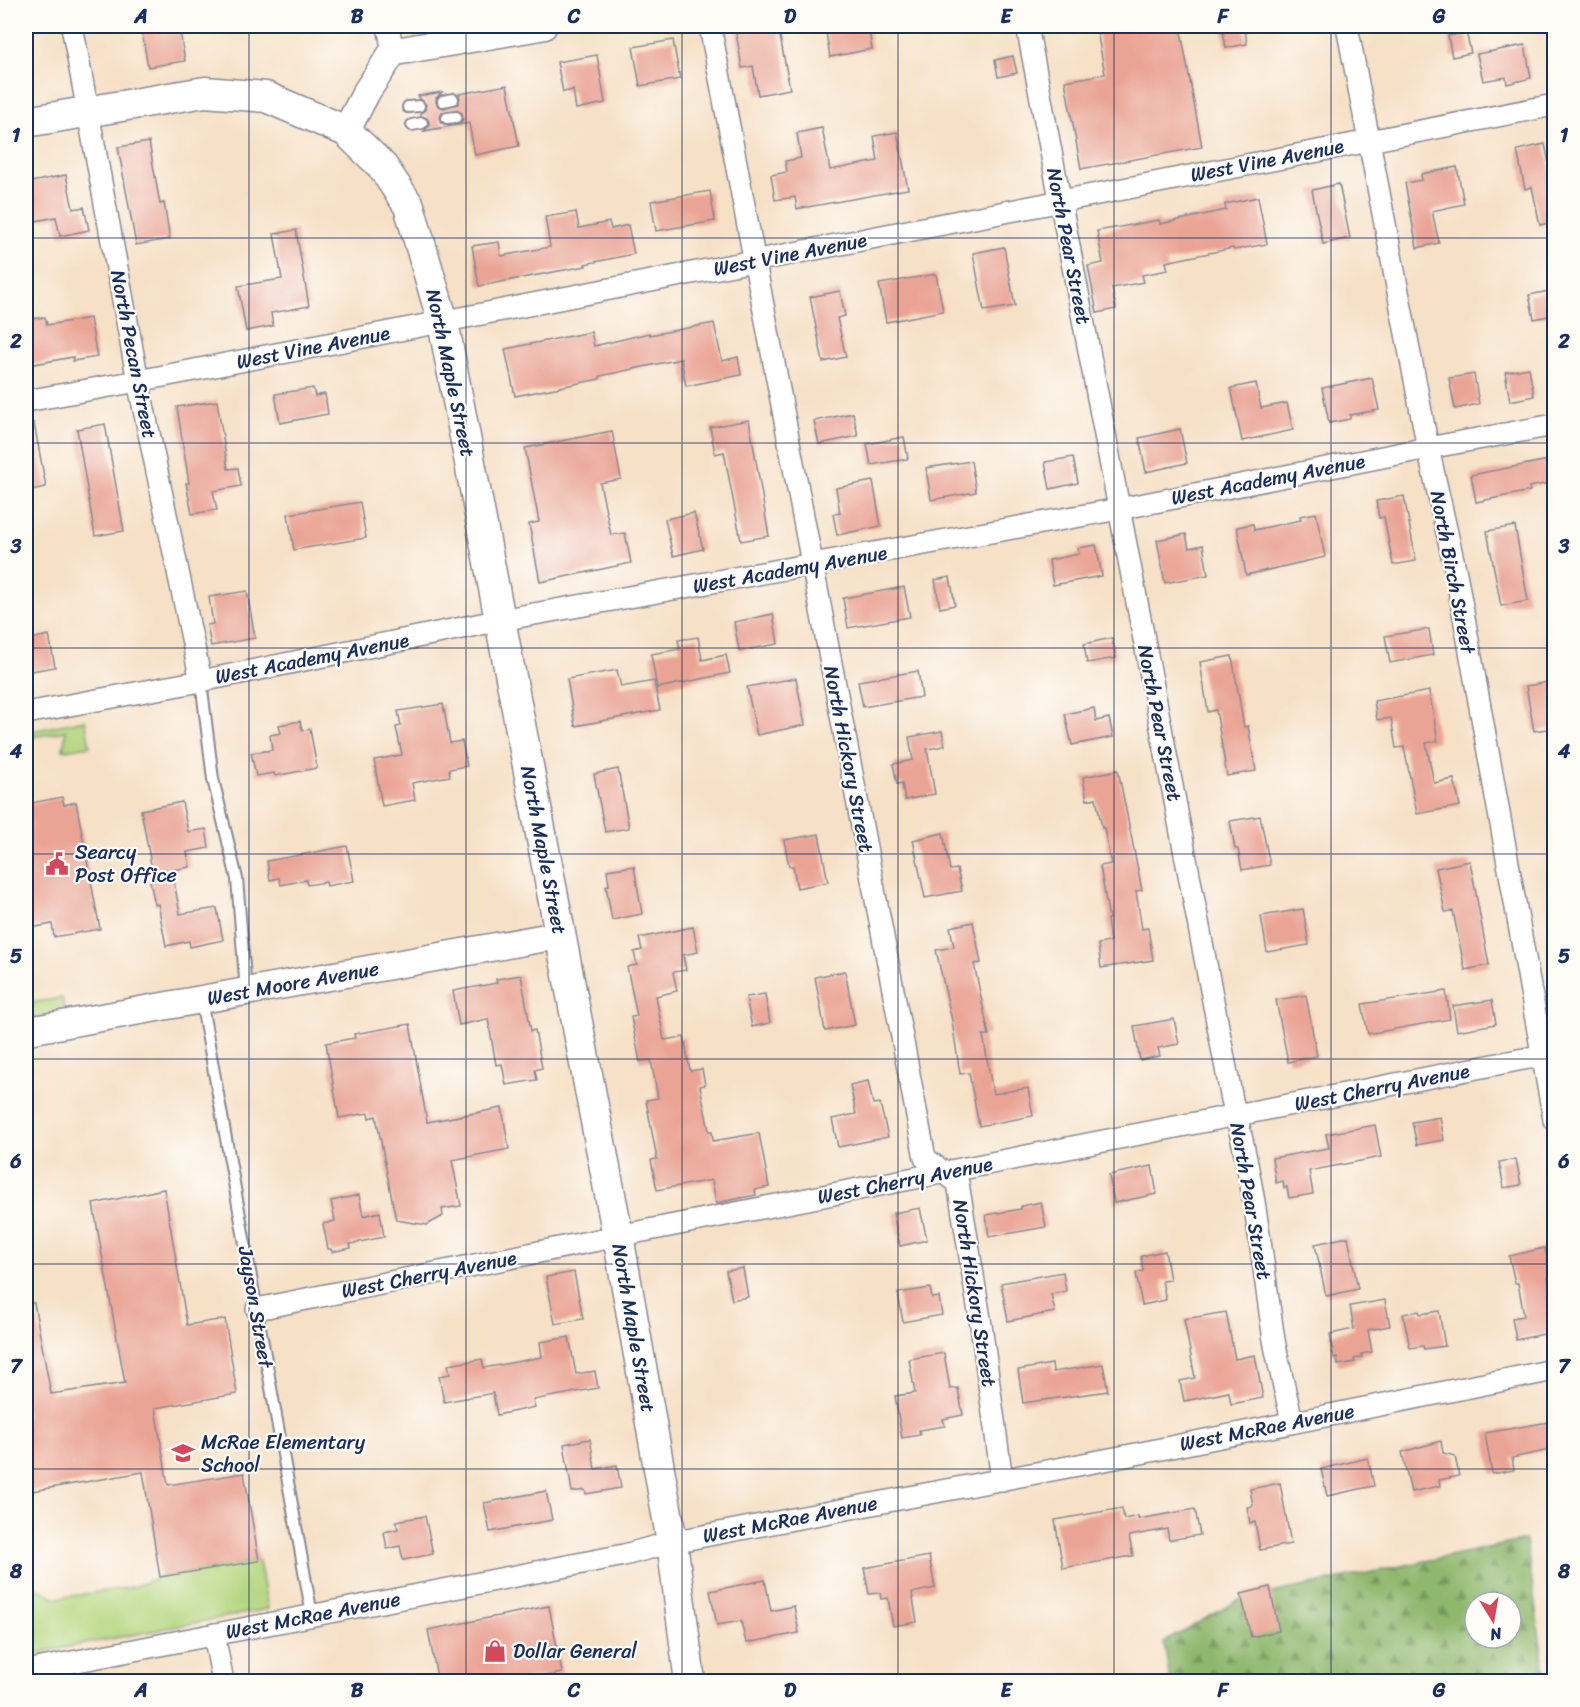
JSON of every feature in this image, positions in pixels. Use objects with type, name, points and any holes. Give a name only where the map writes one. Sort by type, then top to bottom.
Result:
[{"type":"main road","name":"North Maple Street","points":[[26,122],[205,92],[266,97],[346,131],[382,166],[409,206],[443,322],[501,620],[618,1236],[672,1542],[690,1682]]},
{"type":"street","name":"North Pecan Street","points":[[72,26],[138,381],[201,681]]},
{"type":"street","points":[[346,131],[367,91],[393,52],[388,26]]},
{"type":"street","points":[[393,52],[543,26]]},
{"type":"street","name":"North Hickory Street","points":[[710,26],[925,1158],[958,1183],[981,1325],[1002,1479]]},
{"type":"street","name":"North Pear Street","points":[[1027,26],[1242,1138],[1275,1343],[1292,1421]]},
{"type":"street","name":"North Birch Street","points":[[1347,26],[1428,448],[1456,573],[1548,1055],[1554,1120]]},
{"type":"street","name":"West Vine Avenue","points":[[26,401],[1554,105]]},
{"type":"street","name":"West Academy Avenue","points":[[26,712],[201,681],[501,620],[1119,509],[1554,425]]},
{"type":"street","name":"West Moore Avenue","points":[[26,1031],[560,934]]},
{"type":"street","name":"West Cherry Avenue","points":[[257,1309],[618,1236],[1548,1055]]},
{"type":"street","name":"West McRae Avenue","points":[[26,1671],[1554,1370]]},
{"type":"street","points":[[214,1634],[224,1682]]},
{"type":"lane","points":[[201,681],[213,778],[237,879],[246,992]]},
{"type":"lane","name":"Jayson Street","points":[[201,999],[312,1615]]},
{"type":"green space","points":[[85,720],[90,746],[63,750],[66,731],[26,738],[26,732]]},
{"type":"green space","points":[[26,980],[30,1003],[62,998],[65,1013],[26,1020]]},
{"type":"green space","points":[[1526,1540],[1546,1681],[1170,1681],[1164,1642],[1239,1600]]},
{"type":"green space","points":[[259,1561],[268,1609],[26,1655],[26,1583],[57,1598],[132,1587],[160,1577]]},
{"type":"building","points":[[179,26],[185,61],[148,67],[141,27]]},
{"type":"building","points":[[735,26],[778,26],[790,89],[758,95],[753,66],[742,68]]},
{"type":"building","points":[[825,26],[868,26],[872,49],[830,57]]},
{"type":"building","points":[[1096,26],[1180,26],[1202,147],[1081,169],[1065,81],[1105,74]]},
{"type":"building","points":[[1222,26],[1244,26],[1247,44],[1226,48]]},
{"type":"building","points":[[1466,32],[1471,53],[1452,57],[1448,36]]},
{"type":"building","points":[[673,40],[680,79],[640,86],[633,47]]},
{"type":"building","points":[[1525,45],[1531,78],[1507,84],[1506,77],[1483,81],[1477,54]]},
{"type":"building","points":[[597,55],[605,103],[576,109],[573,90],[563,92],[557,62]]},
{"type":"building","points":[[1013,56],[1017,73],[998,77],[995,60]]},
{"type":"building","points":[[507,85],[519,146],[475,155],[469,123],[424,131],[429,126],[429,122],[427,118],[421,116],[426,105],[418,96],[442,92],[436,98],[436,102],[438,106],[444,108],[458,104],[459,94]],"holes":[[[456,110],[462,113],[461,123],[448,125],[441,123],[442,112]]]},
{"type":"building","points":[[822,128],[830,170],[878,161],[874,136],[897,132],[908,189],[797,209],[795,197],[775,200],[771,175],[787,172],[785,161],[801,158],[797,133]]},
{"type":"building","points":[[149,142],[160,204],[164,203],[170,239],[136,245],[118,147]]},
{"type":"building","points":[[1545,144],[1554,187],[1554,222],[1540,225],[1532,187],[1525,189],[1517,150]]},
{"type":"building","points":[[1457,167],[1464,204],[1432,211],[1439,243],[1417,248],[1405,183],[1422,180],[1421,174]]},
{"type":"building","points":[[66,175],[73,209],[84,207],[89,230],[60,236],[56,217],[26,223],[26,183]]},
{"type":"building","points":[[1339,184],[1350,238],[1323,244],[1312,190]]},
{"type":"building","points":[[710,191],[715,221],[656,231],[651,201]]},
{"type":"building","points":[[1258,197],[1267,244],[1234,250],[1233,248],[1166,262],[1168,270],[1142,275],[1144,282],[1112,288],[1116,309],[1097,313],[1088,266],[1103,263],[1097,231],[1159,220],[1160,224],[1226,210],[1225,204]]},
{"type":"building","points":[[576,212],[579,228],[609,222],[611,229],[628,225],[634,254],[585,264],[586,266],[479,286],[472,246],[499,242],[501,256],[550,247],[545,217]]},
{"type":"building","points":[[296,230],[309,306],[271,313],[273,326],[246,331],[238,286],[282,279],[274,234]]},
{"type":"building","points":[[1004,247],[1015,306],[984,311],[973,253]]},
{"type":"building","points":[[936,274],[943,311],[886,322],[879,284]]},
{"type":"building","points":[[1554,290],[1554,315],[1534,319],[1529,295]]},
{"type":"building","points":[[840,291],[845,316],[837,318],[846,357],[823,362],[810,297]]},
{"type":"building","points":[[45,317],[47,325],[90,318],[97,357],[73,361],[73,357],[29,365],[26,320]]},
{"type":"building","points":[[714,323],[722,361],[738,357],[741,375],[686,386],[681,359],[600,376],[600,379],[515,396],[505,349],[591,332],[594,346],[649,333],[650,335]]},
{"type":"building","points":[[1529,368],[1534,396],[1510,401],[1505,372]]},
{"type":"building","points":[[1474,374],[1479,404],[1455,409],[1449,378]]},
{"type":"building","points":[[1372,378],[1379,410],[1350,415],[1350,419],[1329,423],[1322,388]]},
{"type":"building","points":[[1256,383],[1261,408],[1287,403],[1293,430],[1242,441],[1231,388]]},
{"type":"building","points":[[313,388],[315,396],[325,394],[328,414],[280,423],[275,394]]},
{"type":"building","points":[[217,401],[228,469],[238,468],[241,486],[213,491],[217,510],[192,514],[177,407]]},
{"type":"building","points":[[853,413],[858,436],[819,444],[814,421]]},
{"type":"building","points":[[749,420],[769,536],[741,541],[724,452],[715,454],[710,427]]},
{"type":"building","points":[[34,423],[46,487],[26,491],[26,424]]},
{"type":"building","points":[[105,424],[124,531],[95,536],[77,429]]},
{"type":"building","points":[[1180,429],[1187,463],[1146,472],[1139,438]]},
{"type":"building","points":[[612,431],[621,479],[600,483],[611,535],[625,533],[631,563],[540,582],[529,524],[539,522],[525,448]]},
{"type":"building","points":[[904,437],[908,459],[871,465],[867,444]]},
{"type":"building","points":[[1073,457],[1078,483],[1050,489],[1045,462]]},
{"type":"building","points":[[1554,459],[1554,482],[1529,487],[1530,491],[1476,502],[1471,475]]},
{"type":"building","points":[[971,461],[976,492],[931,500],[926,468]]},
{"type":"building","points":[[873,481],[881,526],[837,535],[833,514],[840,513],[836,488]]},
{"type":"building","points":[[1404,496],[1416,561],[1393,565],[1384,517],[1379,518],[1376,501]]},
{"type":"building","points":[[360,502],[366,538],[294,550],[288,514]]},
{"type":"building","points":[[694,513],[703,549],[673,556],[665,519]]},
{"type":"building","points":[[1316,513],[1325,557],[1246,575],[1237,527],[1253,524],[1254,530],[1301,520],[1300,516]]},
{"type":"building","points":[[1515,526],[1528,601],[1501,606],[1487,531]]},
{"type":"building","points":[[1186,534],[1189,548],[1203,545],[1208,575],[1165,583],[1157,540]]},
{"type":"building","points":[[1096,545],[1102,576],[1053,585],[1049,560],[1079,554],[1078,548]]},
{"type":"building","points":[[950,577],[955,605],[940,608],[935,580]]},
{"type":"building","points":[[904,587],[910,617],[848,628],[843,598]]},
{"type":"building","points":[[247,591],[255,638],[211,646],[207,625],[213,624],[209,597]]},
{"type":"building","points":[[773,614],[778,644],[739,651],[734,622]]},
{"type":"building","points":[[1429,629],[1433,655],[1390,663],[1385,636]]},
{"type":"building","points":[[49,635],[55,667],[26,672],[26,640]]},
{"type":"building","points":[[698,637],[702,660],[726,655],[730,673],[657,688],[651,654],[680,649],[678,640]]},
{"type":"building","points":[[1112,638],[1116,658],[1087,663],[1084,644]]},
{"type":"building","points":[[1232,656],[1244,727],[1248,726],[1256,771],[1227,776],[1216,710],[1208,712],[1200,662]]},
{"type":"building","points":[[617,670],[621,687],[654,681],[660,710],[575,726],[567,679]]},
{"type":"building","points":[[918,671],[922,697],[863,707],[858,681]]},
{"type":"building","points":[[796,678],[805,725],[757,735],[747,687]]},
{"type":"building","points":[[1554,681],[1554,728],[1534,731],[1526,686]]},
{"type":"building","points":[[1429,691],[1438,741],[1426,743],[1434,783],[1454,779],[1460,806],[1417,814],[1404,747],[1396,748],[1391,718],[1377,720],[1374,701]]},
{"type":"building","points":[[443,704],[450,743],[462,741],[467,766],[449,769],[450,776],[412,783],[415,800],[382,806],[374,760],[402,755],[396,727],[401,726],[398,711]]},
{"type":"building","points":[[1094,708],[1096,721],[1109,718],[1113,737],[1072,745],[1065,714]]},
{"type":"building","points":[[300,721],[302,730],[310,729],[317,768],[275,776],[274,773],[256,776],[251,753],[272,750],[270,735],[281,733],[279,725]]},
{"type":"building","points":[[942,731],[945,746],[927,749],[935,794],[905,800],[902,783],[897,784],[893,764],[913,760],[909,737]]},
{"type":"building","points":[[618,769],[629,828],[605,832],[594,774]]},
{"type":"building","points":[[1118,770],[1142,890],[1136,891],[1142,929],[1148,928],[1153,960],[1101,968],[1098,944],[1110,942],[1107,919],[1109,919],[1100,866],[1111,864],[1096,798],[1087,800],[1083,777]]},
{"type":"building","name":"Searcy Post Office","points":[[62,797],[64,805],[76,802],[100,929],[54,937],[52,924],[26,929],[26,804]]},
{"type":"building","points":[[182,802],[188,832],[206,829],[209,848],[187,852],[190,867],[172,870],[180,914],[217,908],[223,940],[190,947],[189,941],[166,946],[158,904],[155,905],[150,881],[154,881],[141,810]]},
{"type":"building","points":[[1260,816],[1270,865],[1242,870],[1238,849],[1235,849],[1230,821]]},
{"type":"building","points":[[943,833],[950,870],[957,869],[962,891],[925,898],[913,840]]},
{"type":"building","points":[[819,834],[828,882],[797,888],[793,866],[789,866],[784,840]]},
{"type":"building","points":[[347,846],[354,881],[327,886],[326,882],[307,885],[306,880],[281,885],[279,878],[270,880],[267,861]]},
{"type":"building","points":[[1470,861],[1489,965],[1465,970],[1453,911],[1445,912],[1436,868]]},
{"type":"building","points":[[634,866],[642,914],[612,920],[606,886],[609,885],[607,870]]},
{"type":"building","points":[[1303,909],[1309,945],[1267,952],[1261,916]]},
{"type":"building","points":[[973,922],[981,963],[974,964],[989,1035],[983,1035],[993,1094],[1028,1088],[1033,1116],[979,1126],[969,1073],[960,1074],[952,1021],[936,950],[954,947],[950,927]]},
{"type":"building","points":[[693,927],[698,952],[683,955],[686,970],[673,972],[677,991],[656,996],[664,1040],[684,1037],[690,1071],[702,1069],[705,1085],[700,1086],[713,1141],[759,1133],[769,1187],[755,1190],[756,1195],[716,1203],[712,1180],[657,1190],[651,1160],[657,1159],[646,1100],[658,1098],[651,1060],[640,1062],[631,1017],[637,1016],[627,967],[637,965],[634,952],[642,950],[639,938]]},
{"type":"building","points":[[845,971],[855,1025],[825,1031],[815,977]]},
{"type":"building","points":[[521,975],[531,1031],[535,1030],[542,1068],[535,1070],[537,1080],[506,1085],[502,1064],[496,1065],[488,1019],[459,1025],[453,991],[497,983],[496,979]]},
{"type":"building","points":[[1446,991],[1450,1019],[1368,1034],[1362,1004]]},
{"type":"building","points":[[765,994],[770,1023],[752,1027],[746,997]]},
{"type":"building","points":[[1306,995],[1317,1056],[1288,1062],[1276,1000]]},
{"type":"building","points":[[1492,1000],[1496,1024],[1457,1031],[1453,1006]]},
{"type":"building","points":[[1174,1019],[1179,1044],[1158,1048],[1160,1056],[1140,1060],[1134,1026]]},
{"type":"building","points":[[410,1024],[427,1122],[502,1108],[509,1149],[452,1160],[461,1206],[442,1209],[443,1216],[427,1225],[396,1220],[376,1116],[369,1118],[368,1113],[339,1118],[326,1043],[355,1038],[354,1034]]},
{"type":"building","points":[[868,1081],[873,1104],[880,1103],[888,1137],[838,1147],[832,1119],[856,1114],[850,1085]]},
{"type":"building","points":[[1440,1117],[1444,1140],[1417,1145],[1412,1122]]},
{"type":"building","points":[[1375,1125],[1381,1157],[1309,1171],[1313,1194],[1289,1198],[1283,1181],[1276,1183],[1272,1158],[1329,1148],[1326,1134]]},
{"type":"building","points":[[1516,1159],[1521,1185],[1504,1188],[1499,1162]]},
{"type":"building","points":[[1152,1166],[1157,1194],[1114,1203],[1109,1175]]},
{"type":"building","points":[[164,1189],[187,1325],[225,1319],[237,1394],[155,1408],[168,1485],[244,1473],[259,1561],[160,1577],[143,1472],[26,1492],[26,1303],[34,1303],[51,1394],[125,1383],[93,1204]]},
{"type":"building","points":[[359,1195],[363,1216],[380,1212],[384,1237],[350,1244],[351,1248],[332,1252],[328,1249],[323,1224],[335,1221],[331,1201]]},
{"type":"building","points":[[1041,1202],[1046,1227],[989,1237],[986,1215],[1021,1209],[1021,1206]]},
{"type":"building","points":[[920,1208],[927,1240],[900,1246],[893,1213]]},
{"type":"building","points":[[1348,1237],[1358,1289],[1326,1296],[1315,1244]]},
{"type":"building","points":[[1545,1248],[1551,1276],[1548,1276],[1554,1310],[1554,1332],[1516,1340],[1512,1318],[1524,1316],[1518,1283],[1515,1283],[1509,1256]]},
{"type":"building","points":[[1165,1251],[1170,1280],[1162,1281],[1166,1300],[1142,1305],[1136,1273],[1143,1271],[1141,1256]]},
{"type":"building","points":[[743,1268],[748,1297],[732,1300],[726,1271]]},
{"type":"building","points":[[574,1272],[583,1319],[555,1324],[546,1277]]},
{"type":"building","points":[[1063,1272],[1066,1291],[1051,1294],[1055,1312],[1008,1321],[1001,1283]]},
{"type":"building","points":[[930,1288],[932,1298],[939,1297],[942,1315],[903,1322],[898,1293]]},
{"type":"building","points":[[1385,1300],[1390,1326],[1368,1330],[1372,1352],[1361,1354],[1362,1357],[1354,1359],[1355,1362],[1338,1365],[1337,1357],[1334,1358],[1330,1334],[1354,1329],[1350,1306]]},
{"type":"building","points":[[1419,1311],[1420,1314],[1439,1311],[1445,1346],[1410,1348],[1403,1314]]},
{"type":"building","points":[[1226,1312],[1235,1359],[1255,1355],[1263,1398],[1231,1404],[1229,1392],[1184,1401],[1180,1381],[1195,1378],[1184,1319]]},
{"type":"building","points":[[569,1337],[576,1374],[595,1371],[598,1388],[533,1400],[535,1407],[497,1415],[493,1393],[444,1402],[439,1376],[450,1374],[448,1365],[482,1359],[484,1368],[542,1357],[540,1342]]},
{"type":"building","points":[[944,1353],[950,1389],[958,1388],[963,1415],[943,1419],[945,1426],[919,1430],[920,1435],[902,1438],[895,1396],[915,1393],[909,1359]]},
{"type":"building","points":[[1052,1364],[1053,1372],[1103,1364],[1108,1391],[1023,1403],[1018,1370]]},
{"type":"building","points":[[1554,1421],[1554,1449],[1512,1458],[1514,1470],[1492,1474],[1485,1433]]},
{"type":"building","points":[[590,1439],[595,1469],[617,1465],[621,1488],[586,1494],[585,1490],[572,1492],[564,1444]]},
{"type":"building","points":[[1441,1441],[1443,1453],[1455,1456],[1459,1476],[1439,1480],[1440,1486],[1411,1492],[1402,1452]]},
{"type":"building","points":[[1368,1458],[1374,1486],[1327,1496],[1321,1469]]},
{"type":"building","points":[[1280,1483],[1291,1544],[1260,1550],[1255,1522],[1250,1523],[1247,1507],[1253,1506],[1250,1489]]},
{"type":"building","points":[[546,1491],[552,1520],[490,1532],[484,1503]]},
{"type":"building","points":[[1122,1508],[1124,1519],[1138,1516],[1138,1519],[1195,1509],[1200,1535],[1169,1540],[1167,1529],[1129,1536],[1133,1556],[1063,1568],[1055,1520]]},
{"type":"building","points":[[425,1516],[433,1554],[403,1560],[400,1546],[387,1549],[384,1532],[398,1529],[396,1521]]},
{"type":"building","points":[[929,1556],[935,1588],[912,1593],[917,1622],[893,1626],[888,1598],[881,1599],[880,1593],[869,1594],[864,1568]]},
{"type":"building","points":[[765,1580],[771,1611],[794,1606],[799,1633],[746,1643],[741,1621],[717,1625],[710,1591]]},
{"type":"building","points":[[1270,1587],[1279,1631],[1251,1637],[1241,1594]]},
{"type":"building","name":"Dollar General","points":[[549,1606],[562,1673],[516,1682],[438,1682],[428,1630]]},
{"type":"place","name":"Searcy Post Office","points":[[57,864]]},
{"type":"place","name":"McRae Elementary School","points":[[183,1453]]},
{"type":"place","name":"Dollar General","points":[[495,1651]]}]
